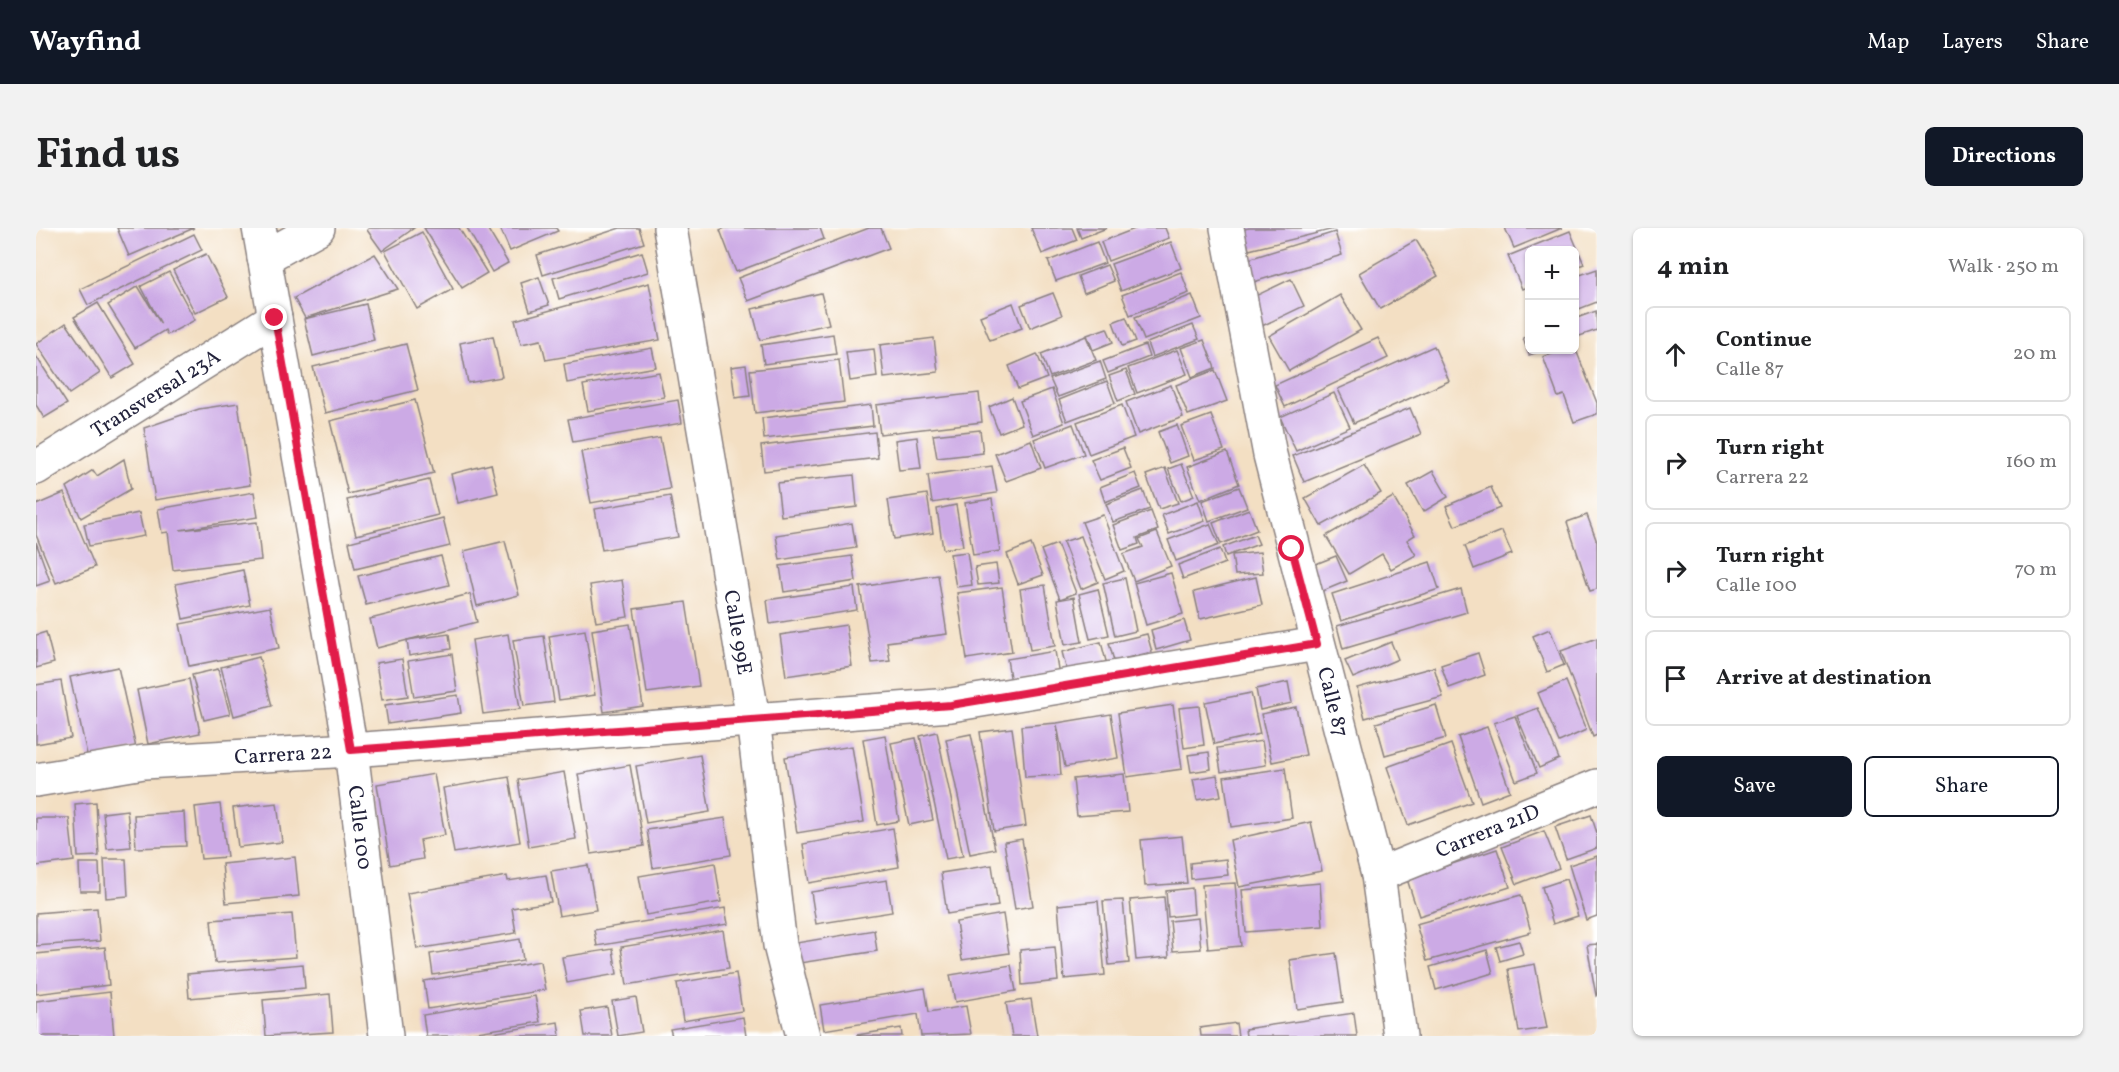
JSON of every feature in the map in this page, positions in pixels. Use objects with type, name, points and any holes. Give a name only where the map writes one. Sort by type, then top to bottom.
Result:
[{"type":"street","points":[[261,243],[318,228]]},
{"type":"street","name":"Calle 99E","points":[[670,228],[753,719],[780,945],[803,1036]]},
{"type":"street","name":"Calle 87","points":[[1227,228],[1270,455],[1377,875],[1400,1036]]},
{"type":"street","name":"Calle 100","points":[[261,243],[351,750],[386,1036]]},
{"type":"street","name":"Transversal 23A","points":[[36,468],[275,318]]},
{"type":"street","name":"Carrera 22","points":[[36,780],[144,762],[351,750],[951,705],[1317,644]]},
{"type":"street","name":"Carrera 21D","points":[[1377,875],[1597,786]]},
{"type":"building","points":[[117,228],[194,228],[129,256]]},
{"type":"building","points":[[369,228],[414,228],[382,251],[367,230]]},
{"type":"building","points":[[424,228],[459,228],[487,273],[462,288]]},
{"type":"building","points":[[467,228],[487,228],[508,263],[492,272]]},
{"type":"building","points":[[500,228],[556,228],[558,231],[510,251]]},
{"type":"building","points":[[620,228],[639,228],[644,243],[543,275],[537,255]]},
{"type":"building","points":[[725,228],[820,228],[824,239],[736,272],[720,230]]},
{"type":"building","points":[[869,228],[881,228],[889,248],[748,301],[738,278]]},
{"type":"building","points":[[1031,228],[1072,228],[1077,240],[1042,254]]},
{"type":"building","points":[[1077,228],[1107,228],[1081,238]]},
{"type":"building","points":[[1137,228],[1165,228],[1169,238],[1108,261],[1101,242]]},
{"type":"building","points":[[1505,228],[1562,228],[1514,248]]},
{"type":"building","points":[[1244,229],[1334,229],[1249,250]]},
{"type":"building","points":[[1570,231],[1576,246],[1533,246]]},
{"type":"building","points":[[422,232],[453,289],[417,309],[385,251]]},
{"type":"building","points":[[1335,232],[1342,255],[1247,284],[1239,262]]},
{"type":"building","points":[[194,234],[202,250],[88,305],[80,289]]},
{"type":"building","points":[[1416,240],[1438,276],[1380,309],[1359,273]]},
{"type":"building","points":[[1097,242],[1105,263],[1056,281],[1048,261]]},
{"type":"building","points":[[1171,242],[1181,268],[1121,291],[1111,264]]},
{"type":"building","points":[[1525,249],[1525,288],[1522,289],[1508,256]]},
{"type":"building","points":[[642,252],[648,272],[559,299],[553,278]]},
{"type":"building","points":[[1579,252],[1584,264],[1579,266]]},
{"type":"building","points":[[206,254],[228,297],[195,313],[173,270]]},
{"type":"building","points":[[375,254],[398,289],[305,318],[294,298]]},
{"type":"building","points":[[1107,265],[1114,281],[1084,293],[1078,276]]},
{"type":"building","points":[[1597,269],[1597,302],[1579,309],[1579,300],[1579,275]]},
{"type":"building","points":[[169,272],[195,320],[167,335],[165,330],[135,348],[108,305],[138,286],[161,324],[141,286]]},
{"type":"building","points":[[1181,272],[1189,293],[1130,315],[1122,295]]},
{"type":"building","points":[[539,277],[549,305],[530,311],[521,283]]},
{"type":"building","points":[[1291,279],[1304,306],[1262,326],[1249,299]]},
{"type":"building","points":[[649,283],[660,340],[546,360],[541,340],[521,344],[515,320]]},
{"type":"building","points":[[821,293],[829,324],[760,340],[752,309]]},
{"type":"building","points":[[1053,293],[1062,315],[1030,328],[1021,305]]},
{"type":"building","points":[[1192,295],[1201,318],[1144,340],[1135,317]]},
{"type":"building","points":[[1340,295],[1361,330],[1289,371],[1269,336]]},
{"type":"building","points":[[98,303],[135,364],[112,378],[74,317]]},
{"type":"building","points":[[1013,303],[1022,328],[990,340],[980,316]]},
{"type":"building","points":[[366,304],[374,340],[313,356],[304,319]]},
{"type":"building","points":[[1596,311],[1597,330],[1579,336],[1579,317]]},
{"type":"building","points":[[1126,317],[1136,341],[1122,346],[1113,322]]},
{"type":"building","points":[[66,323],[100,373],[69,394],[36,344]]},
{"type":"building","points":[[1193,325],[1199,339],[1152,357],[1147,343]]},
{"type":"building","points":[[1107,328],[1113,342],[1093,350],[1087,335]]},
{"type":"building","points":[[833,334],[836,354],[764,364],[761,345]]},
{"type":"building","points":[[493,336],[502,377],[468,383],[460,343]]},
{"type":"building","points":[[1086,336],[1096,360],[1050,377],[1041,354]]},
{"type":"building","points":[[934,338],[938,372],[884,378],[880,345]]},
{"type":"building","points":[[1378,338],[1388,358],[1285,407],[1275,385]]},
{"type":"building","points":[[1204,340],[1215,368],[1192,377],[1181,348]]},
{"type":"building","points":[[406,344],[418,390],[325,413],[313,367]]},
{"type":"building","points":[[1145,345],[1149,357],[1108,373],[1103,361]]},
{"type":"building","points":[[1434,346],[1449,381],[1354,423],[1338,389]]},
{"type":"building","points":[[652,348],[656,367],[567,383],[564,364]]},
{"type":"building","points":[[874,349],[877,377],[850,381],[846,352]]},
{"type":"building","points":[[1177,350],[1187,374],[1137,393],[1128,368]]},
{"type":"building","points":[[1037,354],[1047,378],[1018,389],[1009,366]]},
{"type":"building","points":[[1552,354],[1578,354],[1597,403],[1597,414],[1574,422],[1564,395],[1558,397],[1543,357]]},
{"type":"building","points":[[36,356],[67,404],[44,418],[36,405]]},
{"type":"building","points":[[839,360],[844,402],[755,413],[750,370]]},
{"type":"building","points":[[1100,361],[1106,379],[1058,397],[1050,379]]},
{"type":"building","points":[[746,365],[750,396],[735,398],[731,367]]},
{"type":"building","points":[[1126,370],[1135,394],[1118,401],[1109,376]]},
{"type":"building","points":[[1215,370],[1227,401],[1188,415],[1176,385]]},
{"type":"building","points":[[659,372],[664,397],[588,411],[583,385]]},
{"type":"building","points":[[1107,381],[1115,403],[1067,421],[1059,400]]},
{"type":"building","points":[[1171,385],[1183,417],[1138,434],[1126,402]]},
{"type":"building","points":[[1052,389],[1064,423],[1033,435],[1020,401]]},
{"type":"building","points":[[979,393],[982,422],[880,434],[876,405]]},
{"type":"building","points":[[1334,393],[1350,427],[1296,451],[1280,417]]},
{"type":"building","points":[[1012,397],[1022,424],[999,433],[989,407]]},
{"type":"building","points":[[415,400],[434,473],[348,494],[330,421]]},
{"type":"building","points":[[678,400],[682,423],[573,442],[568,419]]},
{"type":"building","points":[[238,403],[250,485],[155,500],[144,428],[199,409]]},
{"type":"building","points":[[871,405],[873,426],[764,439],[762,418]]},
{"type":"building","points":[[1122,405],[1134,437],[1089,454],[1077,422]]},
{"type":"building","points":[[1410,408],[1421,434],[1304,482],[1293,456]]},
{"type":"building","points":[[1211,415],[1224,450],[1194,460],[1181,426]]},
{"type":"building","points":[[1073,424],[1084,454],[1045,468],[1034,439]]},
{"type":"building","points":[[1177,425],[1188,456],[1170,463],[1158,432]]},
{"type":"building","points":[[980,430],[983,453],[937,458],[933,435]]},
{"type":"building","points":[[875,432],[878,458],[764,471],[761,446]]},
{"type":"building","points":[[917,437],[921,468],[899,470],[895,440]]},
{"type":"building","points":[[660,438],[670,489],[591,503],[581,452]]},
{"type":"building","points":[[1031,440],[1041,468],[1006,481],[995,454]]},
{"type":"building","points":[[1123,448],[1131,468],[1100,480],[1091,460]]},
{"type":"building","points":[[1227,452],[1239,484],[1200,500],[1187,467]]},
{"type":"building","points":[[124,459],[131,489],[81,518],[67,487],[93,470],[97,476]]},
{"type":"building","points":[[491,464],[498,493],[458,503],[451,474]]},
{"type":"building","points":[[1181,464],[1194,496],[1181,501],[1168,469]]},
{"type":"building","points":[[1364,465],[1381,493],[1321,526],[1305,498]]},
{"type":"building","points":[[992,466],[997,493],[932,503],[928,475]]},
{"type":"building","points":[[1165,468],[1178,503],[1159,509],[1146,475]]},
{"type":"building","points":[[1433,471],[1448,497],[1423,512],[1408,485]]},
{"type":"building","points":[[1135,473],[1141,488],[1105,502],[1100,487]]},
{"type":"building","points":[[854,475],[857,507],[781,516],[777,483]]},
{"type":"building","points":[[429,480],[438,515],[356,535],[347,500]]},
{"type":"building","points":[[1239,487],[1247,507],[1209,521],[1202,501]]},
{"type":"building","points":[[1491,487],[1500,508],[1455,526],[1446,506]]},
{"type":"building","points":[[1143,490],[1150,509],[1113,522],[1106,504]]},
{"type":"building","points":[[254,492],[258,517],[180,530],[257,522],[261,560],[173,570],[168,532],[162,533],[158,509]]},
{"type":"building","points":[[64,493],[95,567],[56,583],[36,535],[36,505]]},
{"type":"building","points":[[927,494],[933,533],[894,539],[888,500]]},
{"type":"building","points":[[670,496],[678,537],[602,550],[595,509]]},
{"type":"building","points":[[1393,497],[1415,535],[1407,540],[1416,555],[1391,569],[1382,554],[1349,574],[1326,536]]},
{"type":"building","points":[[992,499],[1000,551],[973,555],[965,503]]},
{"type":"building","points":[[1198,501],[1205,521],[1169,534],[1162,515]]},
{"type":"building","points":[[956,505],[963,546],[943,549],[937,509]]},
{"type":"building","points":[[1249,509],[1257,530],[1221,544],[1213,523]]},
{"type":"building","points":[[1151,511],[1158,530],[1137,538],[1139,544],[1122,550],[1113,525]]},
{"type":"building","points":[[139,513],[144,536],[89,546],[84,524]]},
{"type":"building","points":[[1103,515],[1124,571],[1105,579],[1082,522]]},
{"type":"building","points":[[1587,515],[1597,542],[1597,589],[1590,591],[1567,522]]},
{"type":"building","points":[[443,518],[450,546],[355,569],[349,542]]},
{"type":"building","points":[[852,523],[856,548],[780,560],[776,535]]},
{"type":"building","points":[[1210,524],[1219,545],[1176,561],[1168,540]]},
{"type":"building","points":[[1502,531],[1512,554],[1474,569],[1465,546]]},
{"type":"building","points":[[1157,532],[1171,566],[1134,581],[1123,554],[1143,547],[1139,539]]},
{"type":"building","points":[[1255,535],[1259,544],[1226,556],[1223,547]]},
{"type":"building","points":[[1081,536],[1098,582],[1081,589],[1063,542]]},
{"type":"building","points":[[505,541],[519,595],[477,606],[464,551]]},
{"type":"building","points":[[36,542],[50,581],[36,586]]},
{"type":"building","points":[[1031,544],[1043,575],[1018,584],[1007,554]]},
{"type":"building","points":[[1057,544],[1076,593],[1060,599],[1041,550]]},
{"type":"building","points":[[1220,549],[1225,563],[1183,579],[1178,565]]},
{"type":"building","points":[[967,552],[972,585],[956,587],[950,554]]},
{"type":"building","points":[[1260,552],[1263,573],[1235,575],[1232,555]]},
{"type":"building","points":[[441,556],[449,585],[366,605],[358,576]]},
{"type":"building","points":[[852,556],[856,581],[784,592],[780,566]]},
{"type":"building","points":[[1336,556],[1347,581],[1318,593],[1308,567]]},
{"type":"building","points":[[1430,562],[1439,589],[1341,621],[1332,594]]},
{"type":"building","points":[[996,564],[999,583],[978,585],[975,567]]},
{"type":"building","points":[[243,570],[250,605],[183,619],[176,584]]},
{"type":"building","points":[[1171,573],[1183,614],[1146,625],[1134,583]]},
{"type":"building","points":[[938,575],[947,634],[887,642],[890,661],[872,663],[860,587]]},
{"type":"building","points":[[1256,577],[1262,605],[1200,619],[1194,592]]},
{"type":"building","points":[[1125,578],[1136,631],[1115,636],[1103,583]]},
{"type":"building","points":[[622,580],[628,617],[596,622],[590,585]]},
{"type":"building","points":[[1045,585],[1055,646],[1030,650],[1020,589]]},
{"type":"building","points":[[854,587],[857,610],[770,624],[767,600]]},
{"type":"building","points":[[1002,587],[1012,652],[967,659],[957,593]]},
{"type":"building","points":[[1098,589],[1109,635],[1090,639],[1079,594]]},
{"type":"building","points":[[1461,589],[1467,612],[1343,649],[1337,626]]},
{"type":"building","points":[[470,594],[477,622],[377,648],[370,619]]},
{"type":"building","points":[[1074,597],[1082,642],[1065,645],[1057,600]]},
{"type":"building","points":[[686,602],[699,686],[647,693],[634,609]]},
{"type":"building","points":[[270,607],[279,648],[189,666],[180,624]]},
{"type":"building","points":[[1184,620],[1190,640],[1156,650],[1151,630]]},
{"type":"building","points":[[630,624],[643,706],[604,712],[592,630]]},
{"type":"building","points":[[846,625],[852,666],[786,676],[780,635]]},
{"type":"building","points":[[1550,629],[1564,665],[1547,672],[1533,636]]},
{"type":"building","points":[[585,630],[595,695],[559,700],[549,636]]},
{"type":"building","points":[[46,632],[54,663],[36,668],[36,635]]},
{"type":"building","points":[[449,634],[451,649],[409,656],[407,640]]},
{"type":"building","points":[[508,634],[520,709],[483,714],[472,640]]},
{"type":"building","points":[[1147,634],[1152,652],[1114,661],[1109,643]]},
{"type":"building","points":[[544,636],[554,702],[524,706],[513,640]]},
{"type":"building","points":[[1597,638],[1597,735],[1593,737],[1561,651]]},
{"type":"building","points":[[1101,642],[1107,665],[1068,675],[1062,652]]},
{"type":"building","points":[[1391,642],[1398,659],[1353,678],[1345,661]]},
{"type":"building","points":[[1055,651],[1059,675],[1011,683],[1007,659]]},
{"type":"building","points":[[1478,653],[1485,675],[1449,688],[1441,665]]},
{"type":"building","points":[[452,654],[457,691],[414,697],[408,661]]},
{"type":"building","points":[[259,657],[272,706],[234,716],[221,667]]},
{"type":"building","points":[[402,659],[408,696],[382,700],[376,663]]},
{"type":"building","points":[[118,667],[136,748],[88,759],[70,677]]},
{"type":"building","points":[[1434,667],[1443,697],[1365,718],[1357,688]]},
{"type":"building","points":[[218,669],[230,714],[204,720],[192,675]]},
{"type":"building","points":[[189,679],[200,733],[148,744],[137,690]]},
{"type":"building","points":[[61,681],[71,738],[36,744],[36,685]]},
{"type":"building","points":[[1566,681],[1586,730],[1559,742],[1538,693]]},
{"type":"building","points":[[1288,682],[1292,703],[1260,710],[1256,689]]},
{"type":"building","points":[[1251,693],[1260,734],[1214,744],[1205,702]]},
{"type":"building","points":[[458,695],[461,713],[388,724],[385,705]]},
{"type":"building","points":[[1173,705],[1182,769],[1127,777],[1118,713]]},
{"type":"building","points":[[1436,705],[1446,738],[1385,755],[1376,723]]},
{"type":"building","points":[[1199,706],[1204,745],[1184,748],[1179,708]]},
{"type":"building","points":[[1296,707],[1306,755],[1272,762],[1261,714]]},
{"type":"building","points":[[1538,708],[1559,759],[1539,768],[1517,716]]},
{"type":"building","points":[[1111,714],[1118,758],[1065,767],[1057,725],[1061,775],[1025,777],[1021,726]]},
{"type":"building","points":[[1515,716],[1537,773],[1516,781],[1494,723]]},
{"type":"building","points":[[1487,727],[1510,791],[1481,802],[1458,737]]},
{"type":"building","points":[[1012,728],[1026,826],[994,831],[980,732]]},
{"type":"building","points":[[937,732],[963,856],[946,859],[920,736]]},
{"type":"building","points":[[971,734],[995,849],[970,854],[946,739]]},
{"type":"building","points":[[885,735],[899,821],[877,825],[863,739]]},
{"type":"building","points":[[916,738],[933,820],[909,825],[891,743]]},
{"type":"building","points":[[1262,741],[1266,765],[1221,772],[1217,748]]},
{"type":"building","points":[[1451,744],[1472,802],[1408,825],[1387,767]]},
{"type":"building","points":[[852,746],[864,822],[797,833],[785,757]]},
{"type":"building","points":[[1209,752],[1211,769],[1191,772],[1188,755]]},
{"type":"building","points":[[700,755],[710,812],[646,823],[636,766]]},
{"type":"building","points":[[630,765],[644,846],[591,854],[578,774]]},
{"type":"building","points":[[1285,768],[1292,818],[1231,827],[1224,777]]},
{"type":"building","points":[[564,772],[576,839],[529,847],[518,780]]},
{"type":"building","points":[[434,774],[445,835],[420,840],[423,859],[390,865],[377,784]]},
{"type":"building","points":[[1124,774],[1128,812],[1077,816],[1073,779]]},
{"type":"building","points":[[1217,775],[1221,796],[1197,800],[1193,779]]},
{"type":"building","points":[[509,777],[520,842],[454,853],[443,788]]},
{"type":"building","points":[[96,802],[99,856],[78,857],[75,804]]},
{"type":"building","points":[[277,803],[282,842],[238,847],[233,808]]},
{"type":"building","points":[[220,804],[227,857],[201,859],[195,807]]},
{"type":"building","points":[[127,810],[131,847],[107,849],[103,813]]},
{"type":"building","points":[[184,812],[186,846],[136,848],[134,815]]},
{"type":"building","points":[[1591,815],[1597,833],[1597,848],[1566,859],[1555,827]]},
{"type":"building","points":[[36,818],[69,818],[74,861],[36,866]]},
{"type":"building","points":[[725,818],[731,855],[653,868],[647,830]]},
{"type":"building","points":[[1311,822],[1322,871],[1239,887],[1230,840]]},
{"type":"building","points":[[893,828],[899,867],[809,883],[803,844]]},
{"type":"building","points":[[1544,831],[1559,868],[1517,884],[1502,847]]},
{"type":"building","points":[[1182,836],[1187,883],[1145,886],[1141,840]]},
{"type":"building","points":[[1022,839],[1033,906],[1015,909],[1004,842]]},
{"type":"building","points":[[1497,849],[1510,887],[1419,916],[1407,879]]},
{"type":"building","points":[[1597,856],[1597,916],[1586,920],[1569,865]]},
{"type":"building","points":[[295,857],[299,896],[226,903],[222,864]]},
{"type":"building","points":[[104,859],[126,859],[128,896],[106,898]]},
{"type":"building","points":[[1226,859],[1228,875],[1191,879],[1190,863]]},
{"type":"building","points":[[79,863],[99,863],[100,891],[80,891]]},
{"type":"building","points":[[715,863],[721,902],[646,915],[639,876]]},
{"type":"building","points":[[588,865],[596,910],[559,916],[551,871]]},
{"type":"building","points":[[992,865],[998,906],[947,914],[941,873]]},
{"type":"building","points":[[546,875],[551,902],[512,908],[516,933],[417,949],[407,893],[507,876],[508,881]]},
{"type":"building","points":[[1566,879],[1578,916],[1553,924],[1542,887]]},
{"type":"building","points":[[887,880],[892,912],[816,924],[811,892]]},
{"type":"building","points":[[1235,883],[1241,946],[1208,949],[1202,885]]},
{"type":"building","points":[[1320,883],[1323,926],[1246,932],[1242,890]]},
{"type":"building","points":[[1192,888],[1194,914],[1168,917],[1166,891]]},
{"type":"building","points":[[1521,895],[1531,932],[1427,961],[1416,924]]},
{"type":"building","points":[[1164,897],[1169,957],[1136,960],[1130,900]]},
{"type":"building","points":[[1123,900],[1129,963],[1109,965],[1103,901]]},
{"type":"building","points":[[1098,901],[1105,975],[1064,979],[1058,905]]},
{"type":"building","points":[[97,908],[100,941],[36,946],[36,913]]},
{"type":"building","points":[[725,908],[728,924],[597,946],[594,930]]},
{"type":"building","points":[[292,914],[296,957],[215,963],[211,920]]},
{"type":"building","points":[[1003,914],[1009,953],[962,960],[956,922]]},
{"type":"building","points":[[1198,918],[1201,949],[1173,951],[1170,921]]},
{"type":"building","points":[[723,930],[729,968],[627,985],[621,947]]},
{"type":"building","points":[[874,930],[877,951],[800,963],[796,943]]},
{"type":"building","points":[[520,939],[523,960],[433,975],[430,954]]},
{"type":"building","points":[[1519,941],[1523,954],[1500,961],[1496,947]]},
{"type":"building","points":[[1597,944],[1597,995],[1596,996],[1587,945]]},
{"type":"building","points":[[105,947],[109,985],[36,994],[36,954]]},
{"type":"building","points":[[1055,947],[1058,981],[1022,985],[1020,950]]},
{"type":"building","points":[[613,949],[617,974],[567,983],[562,957]]},
{"type":"building","points":[[1487,950],[1493,973],[1436,990],[1430,967]]},
{"type":"building","points":[[1336,953],[1343,1002],[1297,1009],[1290,960]]},
{"type":"building","points":[[540,961],[545,990],[428,1009],[424,981]]},
{"type":"building","points":[[303,964],[305,988],[189,998],[187,974]]},
{"type":"building","points":[[1535,964],[1547,1028],[1519,1032],[1508,969]]},
{"type":"building","points":[[1011,965],[1016,991],[955,1002],[950,975]]},
{"type":"building","points":[[736,973],[742,1011],[683,1021],[677,983]]},
{"type":"building","points":[[925,988],[929,1012],[966,1006],[971,1034],[921,1036],[918,1014],[824,1030],[820,1005]]},
{"type":"building","points":[[110,992],[114,1036],[36,1036],[36,1001]]},
{"type":"building","points":[[330,994],[333,1032],[266,1036],[263,1000]]},
{"type":"building","points":[[535,996],[540,1022],[452,1036],[426,1036],[423,1015]]},
{"type":"building","points":[[636,997],[642,1032],[618,1036],[612,1001]]},
{"type":"building","points":[[1031,999],[1037,1036],[1012,1036],[1006,1003]]},
{"type":"building","points":[[607,1007],[612,1036],[585,1036],[581,1011]]},
{"type":"building","points":[[1354,1013],[1357,1036],[1246,1036],[1245,1029]]},
{"type":"building","points":[[743,1017],[746,1036],[672,1036],[670,1029]]},
{"type":"building","points":[[558,1022],[560,1036],[480,1036],[480,1035]]},
{"type":"building","points":[[1236,1023],[1238,1036],[1201,1036],[1200,1028]]},
{"type":"building","points":[[901,1028],[902,1036],[857,1036],[857,1035]]},
{"type":"route","points":[[275,318],[351,750],[951,705],[1317,644],[1292,549]]}]
